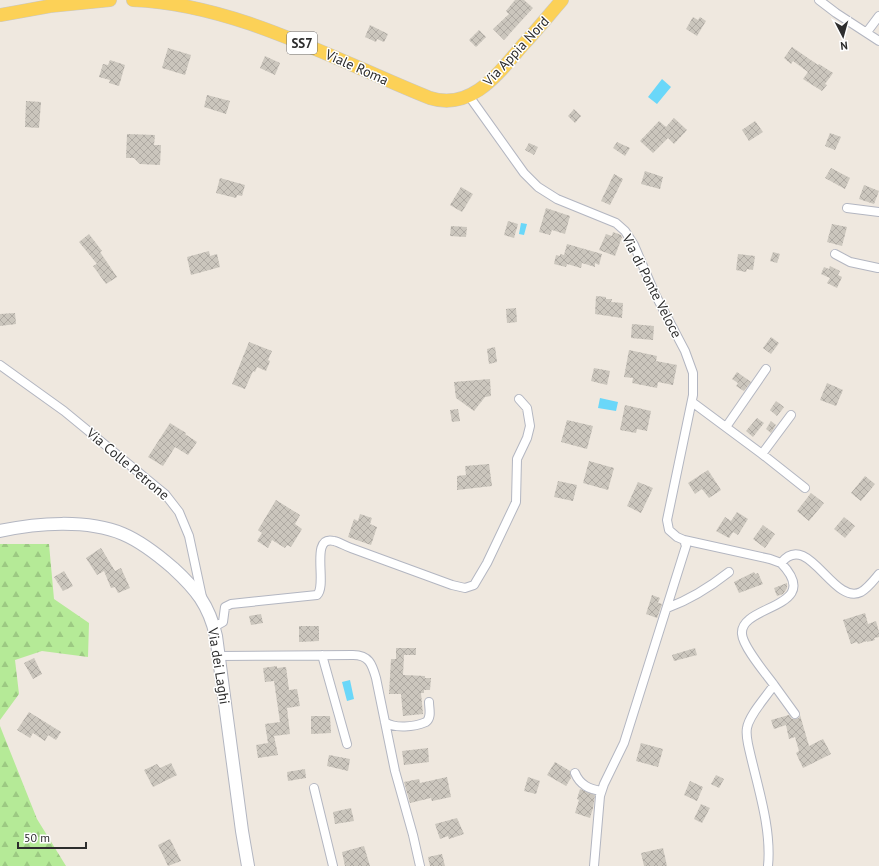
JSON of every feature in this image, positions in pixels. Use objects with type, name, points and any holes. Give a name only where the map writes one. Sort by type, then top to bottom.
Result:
[{"type":"main road","points":[[0,15],[48,3],[110,0]]},
{"type":"main road","name":"Viale Roma","points":[[133,0],[162,2],[193,8],[253,25],[307,45],[432,99],[449,101],[467,96]]},
{"type":"main road","name":"Via Appia Nord","points":[[467,96],[481,88],[496,76],[562,0]]},
{"type":"main road","points":[[0,9],[24,10]]},
{"type":"main road","name":"Via dei Laghi","points":[[0,531],[54,524],[83,525],[116,531],[152,550],[188,582],[202,600],[214,627],[248,866]]},
{"type":"street","points":[[819,0],[879,41]]},
{"type":"street","points":[[867,32],[879,16]]},
{"type":"street","name":"Via di Ponte Veloce","points":[[467,96],[527,176],[538,187],[556,199],[616,223],[628,235],[655,294],[688,358],[694,380],[692,402],[667,520],[669,530],[687,543],[770,559],[781,563]]},
{"type":"street","points":[[847,208],[879,212]]},
{"type":"street","points":[[835,254],[850,262],[879,268]]},
{"type":"street","points":[[868,273],[879,268]]},
{"type":"street","name":"Via Colle Petrone","points":[[0,365],[53,403],[166,494],[179,512],[190,536],[202,600]]},
{"type":"street","points":[[726,427],[766,369]]},
{"type":"street","points":[[214,627],[223,622],[225,607],[231,604],[319,594],[321,588],[320,550],[323,544],[328,540],[335,541],[355,550],[452,585],[465,588],[474,585],[516,502],[517,459],[527,438],[530,426],[529,415],[519,398]]},
{"type":"street","points":[[692,402],[762,454],[804,488]]},
{"type":"street","points":[[762,454],[791,415]]},
{"type":"street","points":[[594,866],[598,804],[601,791],[624,743],[687,543]]},
{"type":"street","points":[[795,714],[747,646],[742,633],[743,626],[749,620],[784,600],[791,594],[793,589],[792,581],[787,570],[781,563],[784,559],[790,556],[804,556],[842,589],[850,594],[862,591],[879,574]]},
{"type":"street","points":[[667,608],[678,604],[705,589],[728,572]]},
{"type":"street","points":[[322,655],[347,744]]},
{"type":"street","points":[[218,656],[356,655],[367,659],[376,678],[397,780],[413,835],[420,866]]},
{"type":"street","points":[[768,866],[769,847],[766,828],[746,732],[750,720],[774,685]]},
{"type":"street","points":[[385,722],[397,726],[426,722],[430,716],[429,702]]},
{"type":"street","points":[[575,773],[577,778],[584,786],[601,791]]},
{"type":"street","points":[[314,788],[333,866]]},
{"type":"green space","points":[[0,544],[49,544],[54,599],[89,623],[88,657],[42,651],[15,660],[19,694],[0,720]]},
{"type":"green space","points":[[0,726],[37,819],[66,866],[0,866]]},
{"type":"water","points":[[662,79],[671,87],[657,104],[648,97]]},
{"type":"water","points":[[521,223],[527,224],[524,235],[519,234]]},
{"type":"water","points":[[600,398],[618,402],[616,411],[598,408]]},
{"type":"water","points":[[350,680],[354,699],[347,701],[342,682]]},
{"type":"building","points":[[515,0],[524,0],[533,8],[504,40],[493,29],[509,14],[506,11]]},
{"type":"building","points":[[693,17],[698,20],[700,17],[706,21],[697,36],[686,29]]},
{"type":"building","points":[[370,25],[388,34],[384,42],[377,39],[376,42],[365,37]]},
{"type":"building","points":[[479,30],[486,37],[476,47],[469,40]]},
{"type":"building","points":[[792,47],[818,65],[819,64],[833,73],[822,91],[803,79],[808,72],[793,61],[791,64],[784,58]]},
{"type":"building","points":[[168,48],[191,55],[185,75],[162,68]]},
{"type":"building","points":[[265,56],[280,63],[275,75],[260,68]]},
{"type":"building","points":[[110,60],[125,65],[119,86],[109,83],[110,80],[99,77],[103,64],[108,65]]},
{"type":"building","points":[[207,95],[230,101],[226,114],[204,107]]},
{"type":"building","points":[[26,101],[41,102],[39,128],[25,127]]},
{"type":"building","points":[[574,109],[581,116],[575,123],[568,116]]},
{"type":"building","points":[[674,118],[687,130],[674,144],[668,138],[653,153],[640,141],[659,121],[666,127]]},
{"type":"building","points":[[755,121],[763,132],[749,141],[742,130]]},
{"type":"building","points":[[830,133],[841,137],[835,150],[825,146]]},
{"type":"building","points":[[127,134],[155,135],[154,145],[161,145],[160,165],[140,164],[134,158],[126,158]]},
{"type":"building","points":[[617,142],[630,148],[625,156],[613,148]]},
{"type":"building","points":[[529,143],[538,147],[534,155],[525,150]]},
{"type":"building","points":[[831,168],[850,178],[845,189],[825,178]]},
{"type":"building","points":[[645,171],[663,177],[660,189],[641,184]]},
{"type":"building","points":[[614,174],[623,179],[610,205],[601,201]]},
{"type":"building","points":[[220,178],[245,185],[242,196],[237,195],[236,198],[216,193]]},
{"type":"building","points":[[864,185],[879,191],[874,204],[859,199]]},
{"type":"building","points":[[461,187],[473,194],[462,212],[450,205]]},
{"type":"building","points":[[546,208],[570,216],[565,234],[552,230],[550,235],[539,232]]},
{"type":"building","points":[[508,221],[518,224],[514,238],[504,235]]},
{"type":"building","points":[[832,224],[847,227],[842,246],[827,242]]},
{"type":"building","points":[[451,226],[467,227],[466,237],[450,236]]},
{"type":"building","points":[[613,232],[621,235],[622,237],[615,256],[599,250],[606,234],[612,236]]},
{"type":"building","points":[[89,234],[102,251],[100,252],[117,277],[106,284],[93,266],[97,264],[79,242]]},
{"type":"building","points":[[567,244],[602,254],[599,265],[595,263],[595,267],[582,263],[581,268],[567,264],[566,267],[554,264],[556,255],[564,255]]},
{"type":"building","points":[[209,251],[210,256],[217,254],[220,267],[191,275],[187,257]]},
{"type":"building","points":[[773,252],[780,254],[777,263],[770,261]]},
{"type":"building","points":[[738,254],[755,256],[753,270],[747,269],[746,272],[736,270]]},
{"type":"building","points":[[830,266],[840,271],[838,275],[842,277],[837,288],[827,283],[830,278],[821,274],[824,267],[829,269]]},
{"type":"building","points":[[596,296],[612,299],[611,302],[623,303],[622,318],[595,314]]},
{"type":"building","points":[[516,308],[517,322],[507,323],[506,309]]},
{"type":"building","points":[[15,313],[16,324],[0,326],[0,314]]},
{"type":"building","points":[[632,324],[654,326],[653,340],[631,338]]},
{"type":"building","points":[[771,337],[779,343],[771,354],[763,348]]},
{"type":"building","points":[[249,342],[272,351],[268,360],[270,361],[266,371],[257,367],[255,372],[253,371],[245,389],[232,384]]},
{"type":"building","points":[[495,347],[497,362],[489,364],[487,349]]},
{"type":"building","points":[[629,350],[657,356],[656,361],[677,365],[673,385],[658,382],[657,388],[632,383],[633,378],[624,377]]},
{"type":"building","points":[[594,368],[610,371],[607,385],[591,381]]},
{"type":"building","points":[[737,372],[751,382],[744,391],[736,386],[738,383],[732,379]]},
{"type":"building","points":[[490,379],[491,396],[485,397],[474,411],[456,398],[454,382]]},
{"type":"building","points":[[827,383],[843,390],[836,406],[820,400]]},
{"type":"building","points":[[776,401],[784,407],[777,416],[770,410]]},
{"type":"building","points":[[625,405],[651,411],[647,431],[637,429],[636,433],[620,430]]},
{"type":"building","points":[[458,409],[460,421],[452,422],[450,410]]},
{"type":"building","points":[[757,418],[764,423],[753,437],[746,431]]},
{"type":"building","points":[[567,420],[593,426],[587,449],[561,442]]},
{"type":"building","points":[[771,421],[776,425],[771,433],[766,429]]},
{"type":"building","points":[[170,423],[197,442],[188,455],[175,447],[163,466],[148,457]]},
{"type":"building","points":[[589,461],[614,468],[608,490],[583,483]]},
{"type":"building","points":[[489,464],[492,486],[457,490],[457,476],[466,475],[465,466]]},
{"type":"building","points":[[708,470],[721,490],[709,498],[702,489],[695,494],[688,483]]},
{"type":"building","points":[[865,476],[875,484],[861,501],[851,493]]},
{"type":"building","points":[[558,481],[577,485],[573,501],[554,497]]},
{"type":"building","points":[[638,482],[653,488],[641,513],[627,506]]},
{"type":"building","points":[[811,493],[824,503],[809,521],[797,511]]},
{"type":"building","points":[[276,500],[300,515],[295,524],[302,529],[291,547],[287,545],[285,548],[272,540],[268,548],[257,541],[262,533],[258,530]]},
{"type":"building","points":[[737,512],[748,519],[738,535],[733,532],[729,538],[716,531],[725,517],[731,521]]},
{"type":"building","points":[[360,514],[372,518],[370,524],[377,527],[371,545],[348,537],[354,519],[358,521]]},
{"type":"building","points":[[844,517],[855,526],[845,538],[834,529]]},
{"type":"building","points":[[763,525],[775,534],[765,548],[753,539]]},
{"type":"building","points":[[101,548],[115,571],[121,568],[130,588],[118,593],[115,587],[111,588],[104,571],[97,575],[86,558]]},
{"type":"building","points":[[64,571],[73,586],[63,591],[54,577]]},
{"type":"building","points":[[754,572],[755,574],[758,573],[763,584],[739,593],[734,582]]},
{"type":"building","points":[[787,583],[787,588],[783,594],[777,596],[774,588]]},
{"type":"building","points":[[652,595],[660,598],[658,603],[662,604],[657,618],[646,614]]},
{"type":"building","points":[[865,613],[868,624],[876,621],[879,637],[874,638],[875,640],[867,642],[858,644],[857,642],[851,644],[843,620]]},
{"type":"building","points":[[261,614],[263,623],[251,625],[249,616]]},
{"type":"building","points":[[299,626],[319,626],[319,641],[299,642]]},
{"type":"building","points":[[396,648],[416,648],[416,655],[404,655],[403,675],[425,676],[425,678],[431,678],[430,690],[424,690],[424,693],[421,693],[423,714],[403,716],[401,694],[389,694],[391,659],[396,659]]},
{"type":"building","points":[[695,648],[697,655],[674,661],[672,655]]},
{"type":"building","points":[[34,658],[42,674],[33,679],[24,663]]},
{"type":"building","points":[[277,666],[277,668],[286,667],[289,690],[297,689],[300,706],[287,708],[290,734],[274,736],[278,755],[258,758],[256,745],[268,743],[265,724],[280,722],[274,681],[265,682],[263,668]]},
{"type":"building","points":[[29,712],[61,732],[56,740],[48,735],[45,741],[33,733],[30,738],[17,730]]},
{"type":"building","points":[[789,715],[792,719],[795,719],[799,718],[800,715],[809,746],[823,739],[831,754],[803,768],[796,753],[799,751],[795,737],[789,739],[786,725],[774,729],[771,720]]},
{"type":"building","points":[[311,716],[330,716],[331,733],[311,734]]},
{"type":"building","points":[[641,743],[663,749],[658,767],[636,761]]},
{"type":"building","points":[[428,748],[429,762],[404,765],[402,751]]},
{"type":"building","points":[[329,755],[350,759],[348,771],[327,766]]},
{"type":"building","points":[[555,762],[570,771],[571,778],[566,786],[547,775]]},
{"type":"building","points":[[171,763],[177,775],[153,787],[144,770],[157,764],[160,768]]},
{"type":"building","points":[[305,769],[306,778],[288,781],[287,772]]},
{"type":"building","points":[[716,775],[724,779],[719,788],[711,784]]},
{"type":"building","points":[[447,777],[451,797],[432,801],[431,798],[410,803],[404,782],[419,779],[420,783]]},
{"type":"building","points":[[528,777],[540,781],[536,794],[524,791]]},
{"type":"building","points":[[690,781],[703,787],[697,801],[684,795]]},
{"type":"building","points":[[580,789],[595,795],[590,818],[575,813],[579,800],[577,799]]},
{"type":"building","points":[[701,804],[710,808],[702,823],[694,819]]},
{"type":"building","points":[[351,808],[354,821],[335,824],[333,812]]},
{"type":"building","points":[[457,818],[464,834],[449,839],[448,836],[440,839],[435,824]]},
{"type":"building","points":[[170,839],[181,861],[168,866],[158,845]]},
{"type":"building","points":[[364,846],[370,866],[345,866],[342,852]]},
{"type":"building","points":[[663,848],[667,866],[644,866],[641,853]]},
{"type":"building","points":[[442,854],[445,866],[430,866],[428,857]]}]
